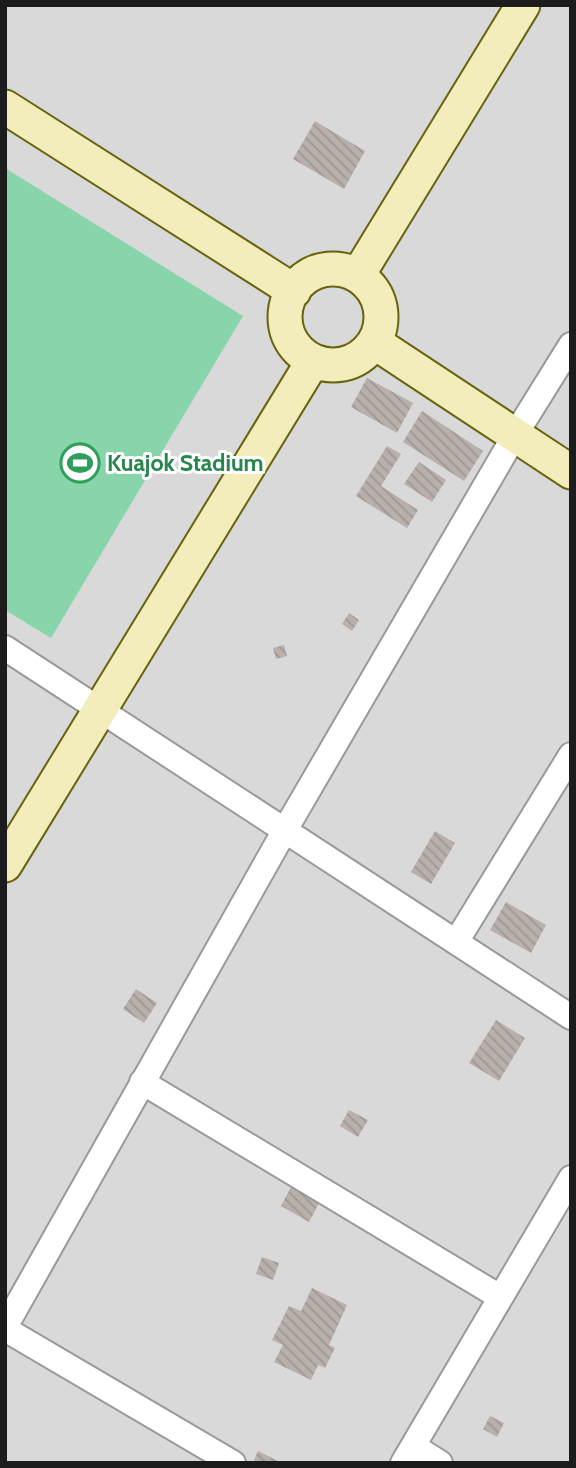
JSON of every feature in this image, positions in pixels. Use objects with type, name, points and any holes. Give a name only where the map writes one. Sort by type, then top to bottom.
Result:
[{"type":"street","points":[[358,275],[523,5]]},
{"type":"street","points":[[5,107],[294,290]]},
{"type":"street","points":[[346,270],[358,275],[373,289],[380,304],[382,320],[369,350],[343,365],[328,366],[300,353],[291,341],[286,326],[285,310],[294,290],[314,272],[346,270]]},
{"type":"street","points":[[374,342],[571,472]]},
{"type":"street","points":[[233,1463],[5,1328],[285,830],[515,435],[571,345]]},
{"type":"street","points":[[5,865],[102,711],[313,361]]},
{"type":"street","points":[[5,648],[571,1017]]},
{"type":"street","points":[[456,942],[571,755]]},
{"type":"street","points":[[142,1082],[500,1297]]},
{"type":"street","points":[[440,1463],[408,1455],[571,1178]]},
{"type":"shaded area","points":[[5,5],[571,5],[571,1463],[5,1463]]},
{"type":"green space","name":"Kuajok Stadium","points":[[5,168],[243,316],[51,638],[5,610]]},
{"type":"building","points":[[315,121],[365,151],[344,189],[293,159]]},
{"type":"building","points":[[367,378],[413,403],[397,433],[351,407]]},
{"type":"building","points":[[422,411],[483,451],[464,481],[403,442]]},
{"type":"building","points":[[387,446],[401,454],[381,486],[418,510],[407,528],[356,496]]},
{"type":"building","points":[[419,462],[446,480],[432,502],[404,484]]},
{"type":"building","points":[[349,613],[359,620],[352,631],[342,624]]},
{"type":"building","points":[[284,645],[287,656],[276,659],[273,648]]},
{"type":"building","points":[[435,831],[455,843],[431,884],[411,872]]},
{"type":"building","points":[[506,902],[546,925],[531,953],[490,930]]},
{"type":"building","points":[[136,989],[157,1003],[144,1023],[123,1009]]},
{"type":"building","points":[[496,1020],[525,1038],[499,1081],[469,1063]]},
{"type":"building","points":[[349,1110],[368,1120],[358,1137],[340,1126]]},
{"type":"building","points":[[291,1187],[319,1203],[309,1222],[281,1206]]},
{"type":"building","points":[[262,1257],[279,1263],[273,1280],[256,1274]]},
{"type":"building","points":[[312,1288],[347,1305],[329,1345],[335,1348],[325,1368],[318,1365],[311,1380],[274,1362],[283,1345],[272,1340],[289,1306],[301,1311]]},
{"type":"building","points":[[490,1416],[504,1423],[497,1437],[483,1429]]},
{"type":"building","points":[[258,1451],[282,1463],[259,1463],[254,1460]]},
{"type":"place","name":"Kuajok Stadium","points":[[80,463]]}]
